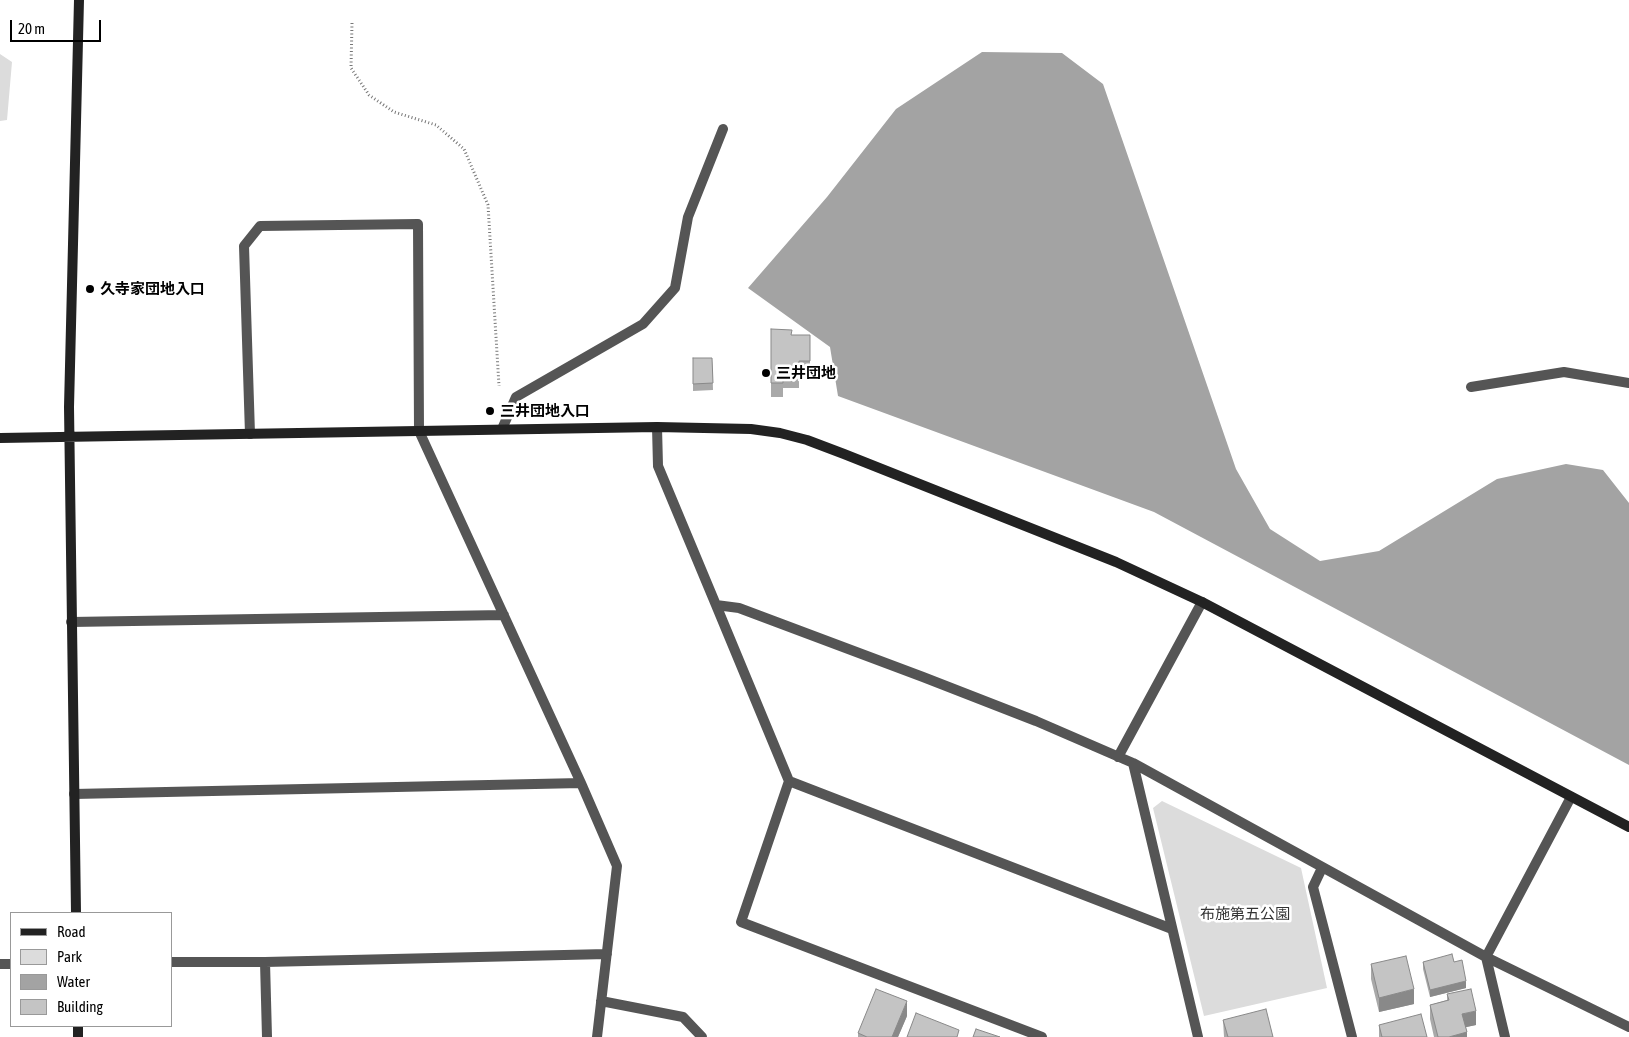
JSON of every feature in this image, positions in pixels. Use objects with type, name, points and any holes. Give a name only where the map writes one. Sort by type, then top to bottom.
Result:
[{"type":"street","points":[[76,912],[69,438],[79,0]]},
{"type":"street","points":[[502,429],[516,397],[643,324],[676,288],[688,217],[724,129]]},
{"type":"street","points":[[250,434],[244,246],[260,226],[418,224],[419,431],[581,783],[617,866],[597,1037]]},
{"type":"street","points":[[1471,387],[1564,372],[1629,383]]},
{"type":"street","points":[[0,438],[657,427],[751,429],[780,433],[807,440],[1116,562],[1202,602],[1629,827]]},
{"type":"street","points":[[657,427],[658,466],[789,782],[741,922],[1042,1037]]},
{"type":"street","points":[[1118,757],[1202,602]]},
{"type":"street","points":[[716,605],[739,608],[923,677],[1036,721],[1133,763],[1486,957],[1629,1027]]},
{"type":"street","points":[[71,622],[504,615]]},
{"type":"street","points":[[1133,763],[1198,1037]]},
{"type":"street","points":[[789,782],[1172,928]]},
{"type":"street","points":[[74,794],[581,783]]},
{"type":"street","points":[[1505,1037],[1486,957],[1571,797]]},
{"type":"street","points":[[1322,868],[1313,887],[1352,1037]]},
{"type":"street","points":[[172,962],[265,962],[606,954]]},
{"type":"street","points":[[265,962],[267,1037]]},
{"type":"street","points":[[601,1002],[684,1017],[702,1037]]},
{"type":"path","points":[[352,23],[351,68],[369,95],[394,112],[436,125],[464,149],[488,205],[499,390]]},
{"type":"green space","points":[[0,54],[12,62],[7,120],[0,121]]},
{"type":"green space","name":"布施第五公園","points":[[1162,801],[1301,868],[1327,988],[1204,1016],[1153,808]]},
{"type":"water","points":[[982,52],[1062,53],[1103,84],[1236,469],[1270,529],[1320,561],[1379,551],[1497,479],[1566,464],[1603,470],[1629,503],[1629,765],[1154,512],[838,396],[830,347],[748,288],[827,197],[896,109]]},
{"type":"building","points":[[771,329],[792,330],[791,335],[810,335],[810,361],[799,361],[799,373],[783,373],[783,383],[771,383]]},
{"type":"building","points":[[693,358],[712,358],[713,383],[693,384]]},
{"type":"building","points":[[1452,954],[1454,962],[1462,960],[1466,981],[1430,990],[1423,962]]},
{"type":"building","points":[[1406,956],[1414,989],[1379,998],[1371,964]]},
{"type":"building","points":[[876,989],[907,1001],[892,1037],[867,1037],[858,1033]]},
{"type":"building","points":[[1471,989],[1476,1011],[1462,1014],[1467,1032],[1449,1037],[1438,1037],[1430,1005],[1449,1000],[1447,994]]},
{"type":"building","points":[[1266,1009],[1273,1037],[1228,1037],[1223,1020]]},
{"type":"building","points":[[916,1013],[959,1030],[957,1037],[907,1037]]},
{"type":"building","points":[[1421,1014],[1427,1037],[1382,1037],[1379,1025]]},
{"type":"building","points":[[976,1029],[1000,1037],[973,1037]]},
{"type":"place","name":"久寺家団地入口","points":[[90,289]]},
{"type":"place","name":"三井団地","points":[[766,373]]},
{"type":"place","name":"三井団地入口","points":[[490,411]]}]
